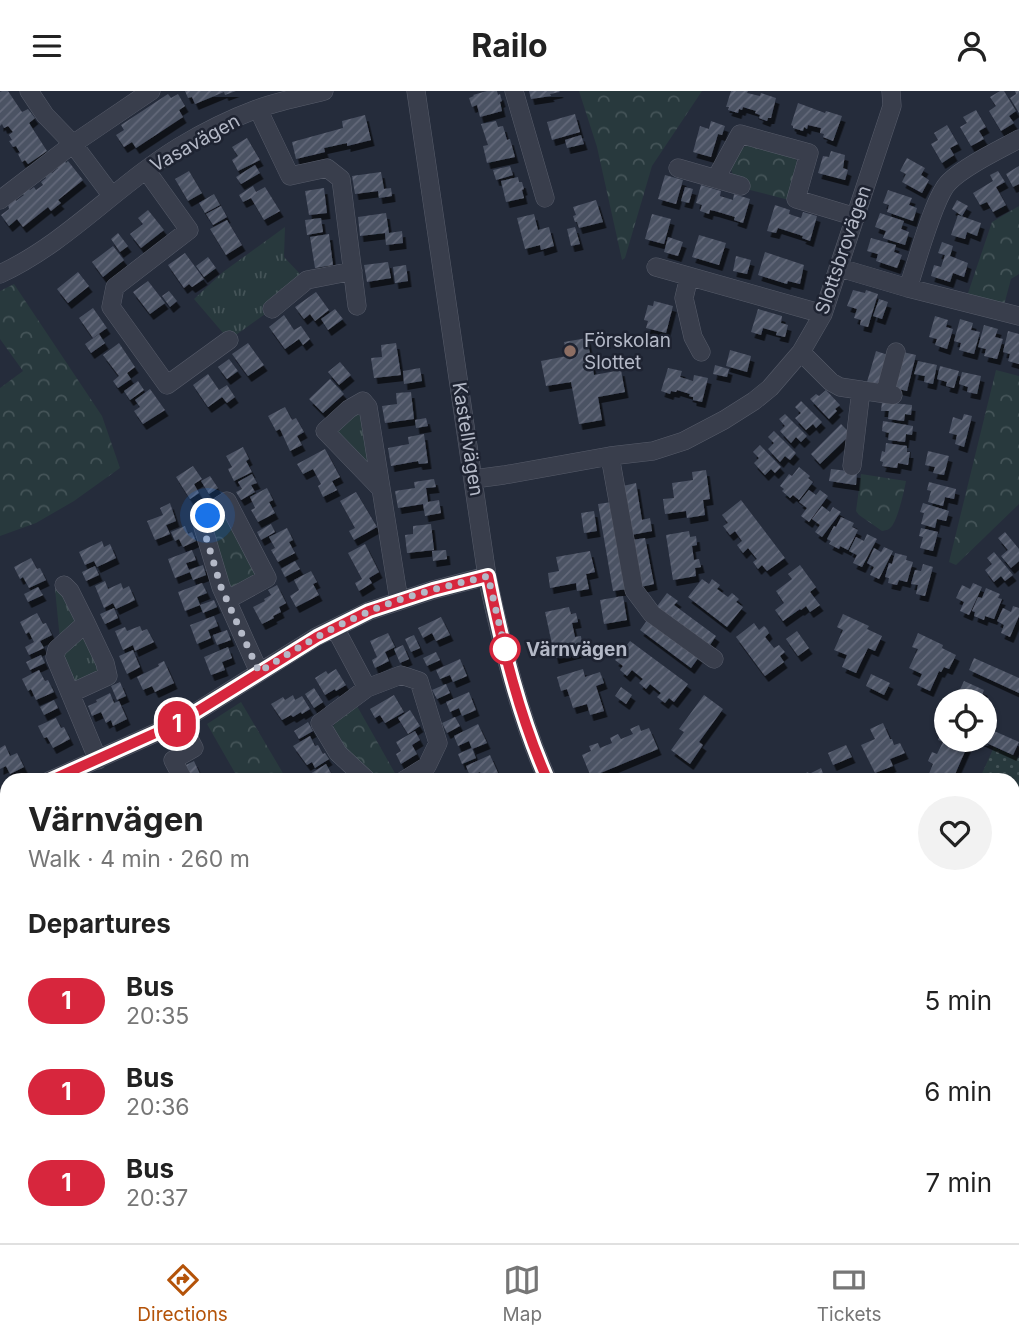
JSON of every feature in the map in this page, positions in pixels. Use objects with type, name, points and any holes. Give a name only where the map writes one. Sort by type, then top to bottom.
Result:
[{"type":"street","points":[[29,91],[45,115],[73,144],[112,196]]},
{"type":"street","points":[[0,199],[150,91]]},
{"type":"street","name":"Vasavägen","points":[[0,274],[37,253],[146,170],[216,126],[258,109],[324,91]]},
{"type":"street","name":"Kastellvägen","points":[[416,91],[488,576],[520,707],[544,773]]},
{"type":"street","points":[[514,91],[545,198]]},
{"type":"street","name":"Slottsbrovägen","points":[[474,479],[653,451],[684,441],[716,424],[770,388],[801,352],[823,314],[892,106],[891,91]]},
{"type":"street","points":[[258,109],[290,176],[327,167],[341,179],[357,306]]},
{"type":"street","points":[[716,178],[740,134],[809,153],[796,199],[856,217]]},
{"type":"street","points":[[908,288],[939,196],[947,183],[1019,139]]},
{"type":"street","points":[[678,168],[741,186]]},
{"type":"street","points":[[146,170],[189,230],[115,287],[111,307],[167,385],[229,340]]},
{"type":"street","points":[[656,267],[823,314]]},
{"type":"street","points":[[840,268],[1019,316]]},
{"type":"street","points":[[272,309],[307,280],[353,271]]},
{"type":"street","points":[[689,277],[684,298],[692,337],[701,352]]},
{"type":"street","points":[[801,352],[840,387],[889,394],[896,352]]},
{"type":"street","points":[[852,466],[862,390]]},
{"type":"street","points":[[610,456],[634,590],[652,614],[714,659]]},
{"type":"street","points":[[380,488],[399,601]]},
{"type":"street","points":[[227,600],[267,578],[228,501],[217,506],[204,520],[203,527],[221,587],[259,672]]},
{"type":"street","points":[[67,773],[180,722],[306,643],[369,611],[488,576]]},
{"type":"street","points":[[64,585],[70,591],[86,623],[105,663],[108,676],[71,693]]},
{"type":"street","points":[[86,623],[57,649],[55,657],[97,760]]},
{"type":"street","points":[[335,628],[367,688]]},
{"type":"street","points":[[359,773],[338,753],[320,723],[367,688],[401,675],[419,681],[438,743],[427,766],[416,773]]},
{"type":"street","points":[[180,722],[194,748],[173,760],[180,773]]},
{"type":"green space","points":[[579,91],[702,91],[652,166],[625,258],[622,260],[597,147]]},
{"type":"green space","points":[[751,144],[792,153],[800,167],[789,200],[746,189],[734,178],[730,166],[737,150]]},
{"type":"green space","points":[[1019,206],[1019,274],[1011,279],[1004,305],[967,296],[992,222]]},
{"type":"green space","points":[[285,227],[284,257],[302,276],[272,309],[229,340],[194,299],[223,272]]},
{"type":"green space","points":[[14,284],[102,416],[120,468],[74,501],[36,523],[0,536],[0,388],[23,371],[0,339],[0,291]]},
{"type":"green space","points":[[996,370],[1019,376],[1019,504],[956,565],[949,562]]},
{"type":"green space","points":[[355,413],[362,416],[369,466],[337,436],[336,430]]},
{"type":"green space","points":[[861,474],[906,481],[896,517],[888,530],[882,531],[856,511]]},
{"type":"green space","points":[[224,511],[259,573],[230,589],[209,523]]},
{"type":"green space","points":[[55,589],[64,596],[77,619],[60,640]]},
{"type":"green space","points":[[79,638],[85,638],[101,669],[98,674],[74,684],[63,659],[67,650]]},
{"type":"green space","points":[[241,702],[283,773],[235,773],[207,724]]},
{"type":"green space","points":[[357,706],[395,773],[368,773],[339,746],[330,732],[345,714]]},
{"type":"green space","points":[[997,748],[1019,758],[1019,773],[982,773],[992,752],[997,752]]},
{"type":"building","points":[[2,91],[8,91],[22,112],[28,109],[35,118],[29,123],[47,151],[28,164],[25,160],[22,162],[16,146],[13,147],[9,141],[12,140],[9,135],[13,132],[8,126],[0,126]]},
{"type":"building","points":[[185,91],[236,91],[225,95],[224,92],[195,104]]},
{"type":"building","points":[[487,91],[497,91],[498,95],[500,94],[502,111],[480,117],[477,105],[472,107],[469,98]]},
{"type":"building","points":[[529,91],[559,91],[560,92],[531,99]]},
{"type":"building","points":[[731,91],[748,91],[747,93],[760,96],[761,93],[776,98],[771,118],[767,121],[759,118],[760,115],[755,113],[756,111],[743,107],[738,113],[728,110],[729,107],[726,107]]},
{"type":"building","points":[[1004,91],[1016,111],[1009,116],[1014,123],[1001,131],[989,111],[996,106],[990,97]]},
{"type":"building","points":[[1015,91],[1019,91],[1019,113],[1010,98],[1016,94]]},
{"type":"building","points":[[168,94],[171,98],[178,94],[185,106],[179,110],[183,117],[136,148],[132,142],[124,147],[116,135],[124,130],[121,125]]},
{"type":"building","points":[[798,103],[842,116],[833,141],[823,137],[821,128],[808,125],[803,131],[793,128],[791,125]]},
{"type":"building","points":[[976,110],[986,127],[979,131],[984,139],[971,146],[960,127],[967,123],[963,117]]},
{"type":"building","points":[[575,114],[580,132],[552,140],[547,122]]},
{"type":"building","points":[[365,115],[371,140],[324,148],[325,152],[296,159],[292,142],[343,128],[342,121]]},
{"type":"building","points":[[496,121],[498,127],[503,126],[507,140],[510,139],[515,157],[487,163],[483,146],[488,145],[481,124]]},
{"type":"building","points":[[711,121],[725,126],[722,135],[718,134],[711,157],[693,152],[700,126],[709,129]]},
{"type":"building","points":[[947,125],[958,144],[950,148],[954,155],[942,163],[931,144],[938,140],[934,133]]},
{"type":"building","points":[[581,135],[584,144],[567,148],[565,140]]},
{"type":"building","points":[[247,138],[260,160],[238,171],[232,160],[238,156],[232,147]]},
{"type":"building","points":[[831,151],[845,155],[843,168],[848,170],[845,180],[818,173],[823,156],[829,157]]},
{"type":"building","points":[[907,158],[925,168],[921,175],[929,180],[922,193],[902,182],[906,174],[900,171]]},
{"type":"building","points":[[64,160],[66,163],[68,161],[83,180],[58,200],[61,203],[51,211],[48,207],[23,227],[17,219],[9,226],[1,215],[9,209],[8,204],[24,195],[22,193],[28,188],[30,190],[34,187],[36,190],[43,185],[41,182],[46,178],[44,175],[50,171],[52,173]]},
{"type":"building","points":[[255,165],[260,173],[241,184],[236,177]]},
{"type":"building","points":[[510,166],[513,175],[496,180],[493,170]]},
{"type":"building","points":[[1019,166],[1019,184],[1013,187],[1006,174]]},
{"type":"building","points":[[189,171],[202,193],[188,201],[175,179]]},
{"type":"building","points":[[998,171],[1005,182],[996,187],[1006,205],[993,212],[987,202],[980,205],[973,193],[993,181],[990,175]]},
{"type":"building","points":[[381,172],[384,189],[391,188],[392,196],[379,198],[378,191],[355,194],[352,176]]},
{"type":"building","points":[[665,175],[683,180],[676,204],[658,199]]},
{"type":"building","points":[[518,177],[524,189],[524,198],[506,202],[501,181]]},
{"type":"building","points":[[701,185],[721,191],[720,196],[733,200],[734,194],[750,199],[743,223],[734,220],[735,217],[715,211],[710,210],[709,214],[700,211],[702,205],[696,203]]},
{"type":"building","points":[[253,186],[256,192],[265,187],[280,211],[264,220],[251,198],[243,202],[239,195]]},
{"type":"building","points":[[685,187],[693,189],[689,203],[681,201]]},
{"type":"building","points":[[324,188],[327,213],[309,215],[305,191]]},
{"type":"building","points":[[888,190],[912,198],[909,205],[917,208],[913,221],[887,212],[889,205],[883,203]]},
{"type":"building","points":[[214,194],[220,205],[205,213],[199,203]]},
{"type":"building","points":[[596,200],[603,222],[579,228],[573,216],[576,215],[573,207]]},
{"type":"building","points":[[957,200],[968,206],[962,216],[952,209]]},
{"type":"building","points":[[775,205],[790,210],[789,214],[801,218],[803,212],[817,216],[810,241],[778,228],[776,233],[767,231]]},
{"type":"building","points":[[221,206],[227,217],[213,225],[206,214]]},
{"type":"building","points":[[148,210],[164,230],[141,248],[130,234],[143,224],[138,218]]},
{"type":"building","points":[[386,213],[389,233],[402,231],[403,243],[386,245],[385,233],[360,236],[358,217]]},
{"type":"building","points":[[880,213],[904,221],[901,229],[909,232],[905,245],[883,238],[886,231],[875,227]]},
{"type":"building","points":[[534,214],[538,230],[549,227],[554,246],[541,250],[540,245],[525,249],[517,218]]},
{"type":"building","points":[[652,214],[671,219],[664,244],[645,239]]},
{"type":"building","points":[[958,215],[981,223],[977,236],[967,232],[965,239],[951,235]]},
{"type":"building","points":[[321,218],[323,232],[307,235],[305,220]]},
{"type":"building","points":[[227,220],[242,245],[226,255],[210,229]]},
{"type":"building","points":[[575,227],[580,244],[571,246],[567,229]]},
{"type":"building","points":[[118,233],[128,246],[120,252],[111,239]]},
{"type":"building","points":[[329,234],[333,265],[315,268],[310,237]]},
{"type":"building","points":[[699,235],[726,243],[719,265],[692,257]]},
{"type":"building","points":[[668,237],[683,242],[678,256],[664,252]]},
{"type":"building","points":[[871,238],[896,245],[894,252],[902,255],[897,268],[876,261],[878,254],[867,251]]},
{"type":"building","points":[[942,242],[953,246],[950,256],[968,263],[964,277],[953,273],[950,282],[931,276],[934,265],[941,267],[945,255],[938,253]]},
{"type":"building","points":[[113,246],[124,260],[103,277],[92,262]]},
{"type":"building","points":[[765,252],[804,265],[800,284],[788,281],[787,284],[758,275]]},
{"type":"building","points":[[185,253],[204,279],[192,287],[189,284],[184,288],[168,265]]},
{"type":"building","points":[[736,256],[751,260],[747,274],[733,271]]},
{"type":"building","points":[[208,257],[216,268],[204,277],[196,266]]},
{"type":"building","points":[[388,262],[391,278],[367,282],[364,265]]},
{"type":"building","points":[[406,265],[408,281],[395,283],[393,267]]},
{"type":"building","points":[[78,272],[89,286],[68,303],[57,289]]},
{"type":"building","points":[[148,281],[165,303],[150,314],[133,292]]},
{"type":"building","points":[[853,290],[878,294],[868,327],[860,325],[861,320],[854,318],[857,309],[847,306]]},
{"type":"building","points":[[169,291],[177,301],[170,307],[162,296]]},
{"type":"building","points":[[316,292],[329,310],[315,321],[310,314],[304,319],[295,307]]},
{"type":"building","points":[[879,299],[888,302],[882,319],[873,316]]},
{"type":"building","points":[[654,301],[673,306],[666,333],[646,328],[648,321],[644,320],[648,305],[653,306]]},
{"type":"building","points":[[93,308],[107,328],[93,338],[79,318]]},
{"type":"building","points":[[335,309],[343,319],[328,330],[321,319]]},
{"type":"building","points":[[758,309],[782,316],[781,323],[788,325],[785,337],[763,328],[761,335],[751,332]]},
{"type":"building","points":[[284,315],[294,330],[301,326],[310,339],[303,345],[299,339],[285,349],[269,327]]},
{"type":"building","points":[[935,316],[948,320],[946,327],[953,329],[947,349],[935,345],[937,339],[929,337]]},
{"type":"building","points":[[960,319],[973,323],[971,330],[980,332],[974,354],[959,350],[961,343],[954,341]]},
{"type":"building","points":[[984,325],[998,329],[995,337],[1003,339],[997,359],[984,356],[986,349],[978,347]]},
{"type":"building","points":[[1008,331],[1019,334],[1019,364],[1008,361],[1010,354],[1003,352]]},
{"type":"building","points":[[99,334],[105,343],[91,353],[85,344]]},
{"type":"building","points":[[587,338],[594,375],[621,370],[625,392],[598,397],[602,420],[579,424],[571,382],[546,386],[541,361],[567,356],[564,342]]},
{"type":"building","points":[[119,343],[135,367],[127,373],[131,379],[118,388],[113,381],[119,376],[103,355]]},
{"type":"building","points":[[248,343],[264,365],[248,376],[232,354]]},
{"type":"building","points":[[396,343],[401,375],[374,378],[371,358],[382,357],[381,345]]},
{"type":"building","points":[[730,350],[751,356],[747,372],[726,366]]},
{"type":"building","points":[[876,351],[888,355],[880,385],[867,382]]},
{"type":"building","points":[[903,352],[916,355],[907,391],[894,388]]},
{"type":"building","points":[[229,359],[238,371],[227,379],[218,367]]},
{"type":"building","points":[[918,361],[937,365],[933,384],[924,382],[925,376],[914,374]]},
{"type":"building","points":[[340,362],[351,375],[339,385],[328,372]]},
{"type":"building","points":[[715,365],[729,369],[727,377],[713,374]]},
{"type":"building","points":[[940,366],[959,371],[954,388],[937,379]]},
{"type":"building","points":[[420,368],[422,381],[404,384],[403,371]]},
{"type":"building","points":[[668,368],[682,371],[680,377],[693,381],[694,375],[708,378],[702,402],[677,390],[671,391],[670,394],[661,391]]},
{"type":"building","points":[[962,372],[981,376],[977,394],[967,392],[968,387],[959,384]]},
{"type":"building","points":[[208,374],[219,390],[227,385],[235,397],[227,403],[222,397],[208,407],[193,385]]},
{"type":"building","points":[[330,379],[344,394],[323,413],[309,399]]},
{"type":"building","points":[[138,381],[144,390],[130,400],[124,391]]},
{"type":"building","points":[[150,389],[165,410],[143,424],[134,411],[140,407],[135,400]]},
{"type":"building","points":[[826,390],[840,405],[829,419],[810,399]]},
{"type":"building","points":[[411,392],[414,419],[385,423],[382,406],[397,404],[396,393]]},
{"type":"building","points":[[801,401],[822,422],[816,428],[813,424],[806,430],[795,418],[801,413],[795,407]]},
{"type":"building","points":[[882,402],[912,405],[911,415],[905,414],[904,421],[888,419],[889,411],[881,411]]},
{"type":"building","points":[[285,407],[292,420],[296,418],[304,432],[297,436],[302,445],[290,451],[280,429],[276,431],[268,416]]},
{"type":"building","points":[[785,414],[807,436],[801,442],[796,437],[791,443],[780,431],[785,426],[779,419]]},
{"type":"building","points":[[964,414],[972,416],[964,447],[955,444],[957,435],[949,433],[953,417],[962,420]]},
{"type":"building","points":[[426,418],[428,426],[416,428],[415,420]]},
{"type":"building","points":[[883,421],[913,426],[912,435],[906,434],[905,442],[888,440],[889,433],[882,431]]},
{"type":"building","points":[[841,424],[851,434],[820,464],[811,454]]},
{"type":"building","points":[[774,431],[796,453],[790,460],[785,456],[780,462],[768,449],[774,443],[768,437]]},
{"type":"building","points":[[424,434],[428,463],[419,464],[418,461],[391,466],[388,448],[409,444],[408,437]]},
{"type":"building","points":[[886,443],[907,446],[907,452],[910,452],[908,465],[898,463],[897,468],[882,466],[883,462],[880,461]]},
{"type":"building","points":[[760,445],[781,467],[775,473],[771,469],[765,475],[754,463],[759,458],[753,452]]},
{"type":"building","points":[[243,447],[252,472],[234,481],[228,469],[232,467],[226,456]]},
{"type":"building","points":[[325,449],[340,477],[332,481],[337,490],[323,497],[318,486],[321,484],[313,469],[303,474],[297,464]]},
{"type":"building","points":[[928,451],[949,456],[944,475],[933,473],[935,467],[925,465]]},
{"type":"building","points":[[193,466],[202,479],[194,484],[199,493],[190,499],[176,477]]},
{"type":"building","points":[[799,467],[813,482],[799,500],[793,495],[790,498],[780,486],[789,474],[792,476]]},
{"type":"building","points":[[831,469],[857,472],[856,485],[829,481]]},
{"type":"building","points":[[706,470],[710,499],[703,500],[705,515],[687,518],[686,511],[665,514],[663,499],[674,498],[672,483],[693,480],[692,472]]},
{"type":"building","points":[[252,474],[257,483],[251,485],[255,492],[241,500],[236,492],[242,489],[238,482]]},
{"type":"building","points":[[210,476],[218,488],[209,494],[201,481]]},
{"type":"building","points":[[434,479],[436,487],[426,488],[428,502],[439,500],[441,513],[425,516],[423,504],[398,508],[395,491],[415,488],[414,482]]},
{"type":"building","points":[[929,482],[956,489],[954,499],[945,497],[943,506],[928,502],[931,491],[927,490]]},
{"type":"building","points":[[636,483],[642,520],[650,518],[652,531],[631,535],[623,486]]},
{"type":"building","points":[[267,488],[273,500],[269,502],[275,513],[258,522],[251,510],[255,508],[250,497]]},
{"type":"building","points":[[809,490],[816,495],[820,490],[828,496],[809,522],[801,516],[807,508],[799,502]]},
{"type":"building","points":[[356,492],[377,527],[354,540],[349,531],[355,528],[340,501]]},
{"type":"building","points":[[741,500],[785,558],[767,571],[762,565],[758,569],[753,562],[757,559],[748,548],[743,553],[737,545],[742,541],[735,531],[730,535],[723,526],[728,523],[722,515]]},
{"type":"building","points":[[612,502],[627,589],[613,591],[598,504]]},
{"type":"building","points":[[170,503],[176,521],[166,525],[170,534],[155,540],[147,521],[163,515],[160,508]]},
{"type":"building","points":[[923,503],[949,511],[946,521],[937,519],[935,528],[921,524],[924,513],[920,512]]},
{"type":"building","points":[[822,506],[830,512],[833,507],[841,512],[822,537],[815,532],[820,525],[812,519]]},
{"type":"building","points":[[594,511],[597,531],[584,533],[581,513]]},
{"type":"building","points":[[841,517],[854,523],[852,527],[858,530],[848,550],[829,544],[831,541],[827,539]]},
{"type":"building","points":[[271,524],[275,532],[261,540],[257,532]]},
{"type":"building","points":[[431,524],[434,550],[407,553],[405,535],[413,534],[413,526]]},
{"type":"building","points":[[185,526],[188,534],[192,532],[196,541],[183,547],[179,539],[175,541],[171,532]]},
{"type":"building","points":[[287,528],[293,540],[289,542],[295,553],[278,562],[271,550],[275,548],[269,537]]},
{"type":"building","points":[[921,528],[938,532],[933,551],[920,548],[923,537],[919,536]]},
{"type":"building","points":[[689,531],[690,537],[696,536],[697,545],[692,546],[694,560],[699,559],[701,567],[695,568],[696,576],[673,580],[666,535]]},
{"type":"building","points":[[1005,532],[1019,549],[1019,561],[1011,568],[1001,556],[1008,550],[998,538]]},
{"type":"building","points":[[867,534],[877,539],[862,567],[853,563],[857,555],[849,551],[856,537],[864,541]]},
{"type":"building","points":[[645,538],[654,584],[641,587],[632,540]]},
{"type":"building","points":[[102,541],[104,547],[110,544],[116,558],[97,567],[94,561],[85,565],[79,552]]},
{"type":"building","points":[[365,544],[379,572],[369,578],[372,583],[359,591],[355,583],[362,579],[348,553]]},
{"type":"building","points":[[884,547],[893,551],[879,579],[870,575],[874,567],[867,563],[874,548],[881,552]]},
{"type":"building","points":[[192,550],[196,560],[186,563],[189,570],[203,565],[206,575],[193,580],[190,572],[175,578],[168,559]]},
{"type":"building","points":[[446,550],[447,559],[433,561],[432,551]]},
{"type":"building","points":[[590,551],[595,572],[586,574],[589,589],[577,591],[576,583],[550,588],[548,573],[559,571],[556,557]]},
{"type":"building","points":[[994,552],[1013,575],[1005,581],[1001,576],[994,582],[985,570],[992,564],[987,558]]},
{"type":"building","points":[[895,553],[907,556],[906,560],[913,562],[907,582],[899,580],[897,585],[888,583],[889,578],[885,577]]},
{"type":"building","points":[[31,558],[46,580],[29,588],[14,567]]},
{"type":"building","points":[[295,561],[300,569],[285,577],[281,569]]},
{"type":"building","points":[[923,564],[933,567],[925,596],[916,594],[918,585],[911,584],[915,570],[921,571]]},
{"type":"building","points":[[800,565],[816,587],[810,592],[820,605],[810,612],[806,606],[783,621],[775,610],[784,603],[776,591],[792,579],[788,574]]},
{"type":"building","points":[[95,566],[99,575],[86,581],[82,572]]},
{"type":"building","points":[[311,571],[317,582],[313,584],[319,595],[296,607],[290,596],[299,590],[294,580]]},
{"type":"building","points":[[702,579],[709,584],[712,579],[720,585],[717,589],[728,597],[732,593],[739,599],[736,602],[743,607],[727,627],[688,597]]},
{"type":"building","points":[[105,581],[108,589],[121,583],[123,589],[129,586],[135,600],[116,609],[113,603],[104,608],[95,586]]},
{"type":"building","points":[[202,583],[207,593],[197,597],[200,605],[185,611],[178,592]]},
{"type":"building","points":[[973,583],[982,587],[969,615],[960,611],[964,602],[956,598],[962,585],[970,589]]},
{"type":"building","points":[[277,585],[286,603],[279,607],[281,612],[262,624],[253,607],[265,601],[264,599],[271,595],[268,590]]},
{"type":"building","points":[[38,587],[43,595],[28,602],[24,594]]},
{"type":"building","points":[[986,588],[1000,594],[998,598],[1002,599],[994,619],[985,616],[984,620],[974,616],[975,612],[972,611],[978,597],[982,598]]},
{"type":"building","points":[[667,593],[678,601],[674,605],[716,636],[708,648],[655,609]]},
{"type":"building","points":[[623,596],[627,620],[604,624],[600,600]]},
{"type":"building","points":[[214,600],[217,607],[203,613],[200,605]]},
{"type":"building","points":[[1013,606],[1019,608],[1019,616],[1010,637],[1001,633],[1004,625],[997,621],[1003,608],[1011,612]]},
{"type":"building","points":[[569,607],[571,614],[576,613],[578,622],[572,623],[575,637],[581,636],[582,644],[577,645],[579,652],[555,658],[545,612]]},
{"type":"building","points":[[114,608],[118,618],[105,624],[100,614]]},
{"type":"building","points":[[37,613],[52,635],[40,641],[44,648],[29,655],[25,647],[34,642],[20,622]]},
{"type":"building","points":[[843,614],[869,626],[867,629],[882,636],[875,651],[868,648],[856,673],[842,667],[847,655],[834,650],[843,630],[837,627]]},
{"type":"building","points":[[214,616],[218,626],[208,630],[211,638],[197,644],[190,625]]},
{"type":"building","points":[[441,617],[450,635],[436,641],[432,633],[423,638],[418,628]]},
{"type":"building","points":[[648,619],[699,657],[691,668],[640,630]]},
{"type":"building","points":[[754,623],[759,630],[764,626],[769,633],[765,637],[774,648],[779,645],[785,652],[780,656],[784,662],[765,676],[736,637]]},
{"type":"building","points":[[140,626],[142,631],[147,629],[154,642],[135,651],[133,645],[123,650],[115,631],[125,627],[127,631]]},
{"type":"building","points":[[227,630],[231,640],[217,645],[213,635]]},
{"type":"building","points":[[797,631],[809,648],[798,656],[786,639]]},
{"type":"building","points":[[388,633],[395,647],[385,652],[389,661],[375,668],[372,660],[377,657],[370,641]]},
{"type":"building","points":[[918,633],[943,645],[942,648],[956,655],[949,669],[944,667],[939,671],[930,691],[917,685],[922,674],[909,668],[918,649],[912,647]]},
{"type":"building","points":[[414,635],[420,648],[411,652],[405,639]]},
{"type":"building","points":[[630,641],[688,684],[674,702],[669,698],[665,703],[657,697],[661,693],[650,684],[646,689],[639,683],[643,679],[632,670],[627,676],[620,670],[623,666],[615,660]]},
{"type":"building","points":[[403,645],[409,659],[400,663],[394,649]]},
{"type":"building","points":[[228,647],[232,658],[222,662],[225,670],[211,675],[204,657]]},
{"type":"building","points":[[133,650],[140,667],[127,674],[119,656]]},
{"type":"building","points":[[436,652],[440,660],[427,666],[423,658]]},
{"type":"building","points":[[41,655],[45,663],[30,670],[26,662]]},
{"type":"building","points":[[974,658],[1019,678],[1019,693],[969,670]]},
{"type":"building","points":[[460,659],[467,676],[453,682],[450,675],[440,679],[436,670]]},
{"type":"building","points":[[164,661],[174,683],[155,692],[152,686],[143,690],[137,677]]},
{"type":"building","points":[[336,669],[346,685],[325,695],[315,678],[326,671],[328,674]]},
{"type":"building","points":[[583,669],[585,677],[600,672],[604,683],[596,686],[604,711],[590,715],[587,704],[573,708],[567,689],[561,691],[557,677]]},
{"type":"building","points":[[39,670],[54,692],[36,700],[22,679]]},
{"type":"building","points":[[871,674],[890,683],[884,695],[866,686]]},
{"type":"building","points":[[964,681],[982,689],[960,689]]},
{"type":"building","points":[[120,682],[126,696],[117,700],[111,686]]},
{"type":"building","points":[[446,684],[450,693],[437,699],[432,690]]},
{"type":"building","points":[[621,687],[632,695],[626,704],[615,696]]},
{"type":"building","points":[[314,688],[323,702],[314,708],[305,694]]},
{"type":"building","points":[[469,692],[476,710],[462,716],[459,708],[450,712],[446,702]]},
{"type":"building","points":[[110,693],[114,703],[119,701],[127,719],[113,726],[111,720],[106,723],[101,712],[92,716],[88,706]]},
{"type":"building","points":[[293,695],[295,700],[302,696],[310,709],[282,720],[271,704]]},
{"type":"building","points":[[394,695],[404,712],[385,723],[380,715],[375,718],[370,709]]},
{"type":"building","points":[[704,695],[723,709],[699,742],[703,745],[690,764],[671,750],[684,732],[679,729]]},
{"type":"building","points":[[54,700],[58,708],[44,715],[40,707]]},
{"type":"building","points":[[410,710],[420,726],[408,734],[398,718]]},
{"type":"building","points":[[455,717],[460,726],[447,733],[442,723]]},
{"type":"building","points":[[56,718],[70,739],[53,748],[38,726]]},
{"type":"building","points":[[308,722],[313,731],[299,739],[294,731]]},
{"type":"building","points":[[883,723],[894,745],[900,743],[905,753],[890,759],[893,766],[875,773],[861,745],[875,739],[870,729]]},
{"type":"building","points":[[478,724],[487,743],[472,749],[469,741],[458,746],[454,736]]},
{"type":"building","points":[[639,725],[641,731],[649,728],[658,749],[601,773],[589,773],[582,755],[591,751],[589,746],[598,743],[600,748],[612,743],[610,738],[618,734],[621,739],[633,734],[630,729]]},
{"type":"building","points":[[415,731],[420,740],[412,745],[417,754],[401,764],[396,754],[401,751],[396,742]]},
{"type":"building","points":[[997,732],[1019,742],[1013,755],[997,748]]},
{"type":"building","points":[[310,736],[315,746],[318,745],[329,759],[315,768],[312,762],[307,765],[293,746]]},
{"type":"building","points":[[5,745],[10,756],[17,753],[24,767],[12,773],[6,766],[0,769],[0,748]]},
{"type":"building","points":[[846,745],[852,757],[833,765],[828,753]]},
{"type":"building","points":[[472,748],[476,758],[462,764],[458,754]]},
{"type":"building","points":[[932,752],[965,752],[956,773],[929,773],[933,764],[928,761]]},
{"type":"building","points":[[490,755],[498,773],[469,773],[466,766]]},
{"type":"building","points":[[194,761],[199,773],[187,773],[184,766]]},
{"type":"building","points":[[326,764],[331,773],[312,773]]},
{"type":"bus line","name":"1","points":[[65,773],[180,722],[317,637],[369,611],[488,576],[520,707],[544,773]]},
{"type":"place","name":"Förskolan Slottet","points":[[570,351]]},
{"type":"place","name":"Värnvägen","points":[[505,649]]},
{"type":"route","points":[[208,516],[203,527],[221,587],[259,672],[317,637],[369,611],[488,576],[505,649]]}]
